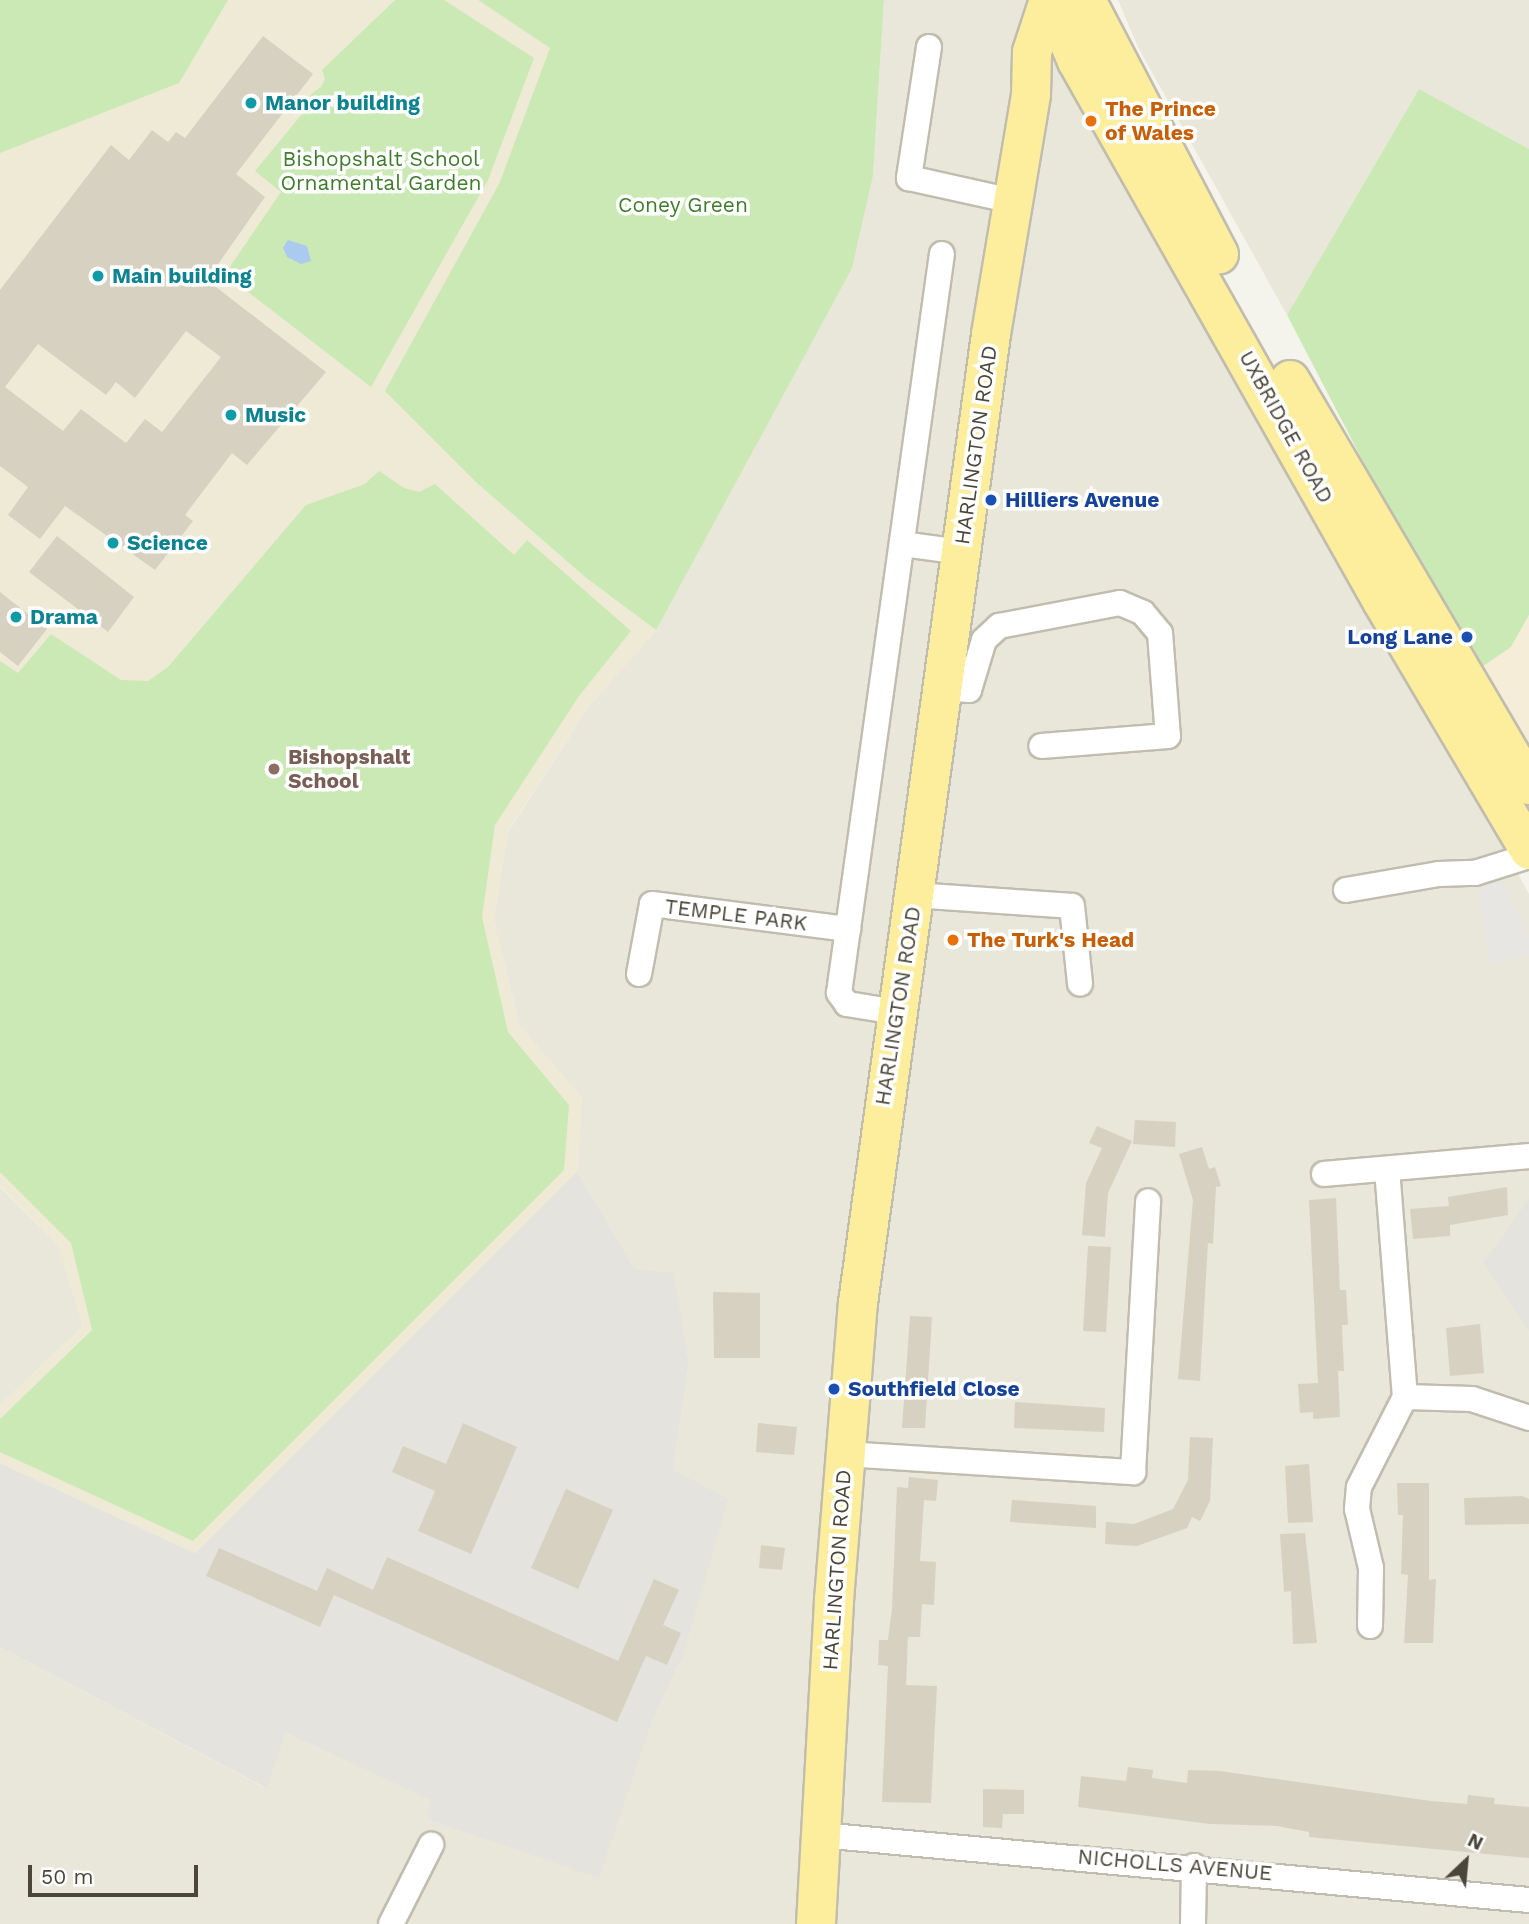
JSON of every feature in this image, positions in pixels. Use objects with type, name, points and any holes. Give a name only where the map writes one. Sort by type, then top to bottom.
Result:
[{"type":"main road","name":"UXBRIDGE ROAD","points":[[1050,0],[1088,31],[1529,785]]},
{"type":"main road","name":"HARLINGTON ROAD","points":[[816,1924],[845,1454],[858,1303],[961,552],[1031,94],[1032,52],[1050,0]]},
{"type":"main road","name":"UXBRIDGE ROAD","points":[[1088,31],[1382,601],[1529,850]]},
{"type":"main road","points":[[1031,94],[1088,31]]},
{"type":"street","points":[[929,47],[909,178],[1013,201]]},
{"type":"street","points":[[896,1012],[841,1000],[848,929],[942,254]]},
{"type":"street","points":[[902,544],[961,552]]},
{"type":"street","points":[[944,689],[969,690],[984,640],[999,626],[1119,603],[1143,612],[1160,634],[1168,736],[1041,746]]},
{"type":"street","points":[[1346,890],[1439,874],[1475,873],[1529,856]]},
{"type":"street","points":[[915,895],[1072,906],[1080,984]]},
{"type":"street","name":"TEMPLE PARK","points":[[639,974],[652,904],[848,929]]},
{"type":"street","points":[[1324,1174],[1529,1156]]},
{"type":"street","points":[[1370,1626],[1371,1568],[1357,1509],[1359,1487],[1405,1397],[1387,1169]]},
{"type":"street","points":[[845,1454],[1133,1472],[1148,1201]]},
{"type":"street","points":[[1405,1397],[1472,1399],[1529,1418]]},
{"type":"street","name":"NICHOLLS AVENUE","points":[[820,1835],[1194,1866],[1529,1900]]},
{"type":"street","points":[[391,1924],[430,1845]]},
{"type":"street","points":[[1193,1924],[1194,1866]]},
{"type":"shaded area","name":"Bishopshalt School","points":[[0,0],[478,0],[551,47],[499,184],[478,484],[585,577],[656,630],[589,706],[508,831],[494,920],[519,1025],[582,1098],[577,1171],[195,1553],[0,1463],[0,1405],[83,1326],[58,1245],[0,1186]]},
{"type":"shaded area","points":[[884,0],[1051,0],[1077,61],[1529,894],[1529,1924],[0,1924],[0,1647],[265,1788],[286,1733],[432,1800],[426,1819],[599,1877],[652,1722],[682,1658],[673,1470],[689,1363],[674,1274],[635,1269],[577,1171],[582,1098],[519,1025],[494,920],[508,832],[589,706],[656,630],[873,175]]},
{"type":"shaded area","points":[[1118,0],[1529,0],[1529,149],[1419,89],[1287,315],[1138,47]]},
{"type":"shaded area","points":[[1529,615],[1529,757],[1473,673],[1511,647]]},
{"type":"shaded area","points":[[1501,878],[1529,939],[1529,954],[1491,964],[1477,885]]},
{"type":"shaded area","points":[[577,1171],[635,1269],[674,1273],[689,1363],[673,1470],[728,1499],[682,1658],[652,1722],[599,1878],[426,1819],[431,1800],[286,1733],[266,1788],[0,1647],[0,1463],[195,1553]]},
{"type":"shaded area","points":[[0,1187],[58,1245],[83,1326],[0,1405]]},
{"type":"shaded area","points":[[1529,1199],[1529,1331],[1483,1263]]},
{"type":"green space","points":[[0,0],[228,0],[179,83],[0,153]]},
{"type":"green space","name":"Bishopshalt School Ornamental Garden","points":[[395,0],[444,0],[534,58],[488,180],[371,387],[225,274],[281,192],[255,171],[307,108],[311,94],[321,87],[325,79],[322,70]]},
{"type":"green space","name":"Coney Green","points":[[478,0],[884,0],[873,175],[852,268],[656,630],[585,577],[478,484],[385,391],[499,184],[550,48]]},
{"type":"green space","points":[[1419,89],[1529,149],[1529,615],[1511,647],[1473,673],[1287,315]]},
{"type":"green space","points":[[379,471],[404,488],[419,492],[435,484],[514,555],[527,540],[631,631],[579,696],[495,825],[482,917],[508,1032],[569,1105],[564,1170],[193,1541],[0,1452],[0,1419],[92,1330],[71,1243],[0,1172],[0,661],[18,673],[51,634],[121,680],[148,681],[168,667],[306,505],[365,484]]},
{"type":"water","points":[[288,240],[307,246],[311,261],[301,264],[287,257],[283,248]]},
{"type":"building","points":[[263,36],[313,74],[236,174],[265,197],[207,280],[326,372],[247,465],[232,453],[185,515],[193,521],[155,570],[65,506],[40,539],[8,515],[28,487],[0,466],[0,290],[111,145],[129,160],[152,130],[168,142],[176,132],[185,138]],"holes":[[[186,331],[221,357],[162,432],[145,419],[126,443],[81,409],[63,431],[5,387],[38,344],[106,395],[116,382],[135,398]]]},
{"type":"building","points":[[57,536],[134,597],[108,632],[29,572]]},
{"type":"building","name":"Drama","points":[[0,592],[47,629],[18,666],[0,652]]},
{"type":"building","points":[[1135,1120],[1176,1122],[1175,1147],[1133,1144]]},
{"type":"building","points":[[1097,1126],[1132,1141],[1108,1193],[1105,1237],[1082,1235],[1086,1183],[1102,1148],[1089,1143]]},
{"type":"building","points":[[1202,1147],[1209,1169],[1215,1167],[1221,1186],[1216,1187],[1213,1244],[1208,1243],[1200,1381],[1178,1379],[1193,1200],[1179,1154]]},
{"type":"building","points":[[1507,1187],[1508,1215],[1450,1225],[1450,1236],[1413,1239],[1410,1209],[1449,1206],[1448,1197]]},
{"type":"building","points":[[1336,1198],[1340,1290],[1346,1290],[1348,1325],[1342,1325],[1344,1371],[1338,1371],[1340,1417],[1313,1419],[1313,1412],[1300,1413],[1298,1384],[1318,1383],[1309,1200]]},
{"type":"building","points":[[1088,1246],[1111,1247],[1106,1332],[1083,1331]]},
{"type":"building","points":[[713,1292],[760,1293],[760,1358],[714,1358]]},
{"type":"building","points":[[910,1316],[932,1317],[925,1428],[902,1428]]},
{"type":"building","points":[[1480,1324],[1484,1373],[1450,1376],[1446,1328]]},
{"type":"building","points":[[1015,1402],[1105,1408],[1104,1432],[1014,1428]]},
{"type":"building","points":[[463,1423],[517,1447],[471,1554],[418,1531],[435,1491],[392,1472],[403,1446],[446,1464]]},
{"type":"building","points":[[758,1423],[797,1427],[794,1455],[756,1452]]},
{"type":"building","points":[[1190,1437],[1213,1438],[1210,1501],[1200,1521],[1192,1517],[1187,1528],[1137,1546],[1105,1544],[1106,1522],[1134,1524],[1173,1509],[1188,1480]]},
{"type":"building","points":[[1309,1464],[1313,1522],[1288,1523],[1285,1466]]},
{"type":"building","points":[[909,1477],[938,1480],[936,1501],[924,1500],[920,1561],[936,1562],[934,1605],[922,1604],[920,1637],[908,1637],[906,1685],[937,1686],[931,1803],[882,1802],[888,1666],[878,1665],[879,1640],[888,1640],[892,1608],[897,1487],[908,1488]]},
{"type":"building","points":[[1397,1483],[1429,1483],[1429,1580],[1436,1579],[1433,1643],[1404,1643],[1408,1575],[1401,1574],[1403,1515],[1398,1515]]},
{"type":"building","points":[[566,1489],[613,1510],[578,1589],[531,1568]]},
{"type":"building","points":[[1522,1496],[1529,1499],[1529,1524],[1465,1525],[1464,1498]]},
{"type":"building","points":[[1012,1500],[1096,1506],[1096,1528],[1010,1522]]},
{"type":"building","points":[[1305,1533],[1317,1643],[1293,1644],[1291,1591],[1284,1592],[1280,1534]]},
{"type":"building","points":[[761,1545],[785,1548],[782,1570],[759,1568]]},
{"type":"building","points":[[219,1548],[317,1591],[327,1568],[373,1590],[387,1557],[618,1661],[654,1579],[679,1590],[663,1625],[681,1633],[667,1665],[646,1656],[617,1722],[334,1595],[320,1627],[206,1576]]},
{"type":"building","points":[[1128,1767],[1153,1770],[1152,1778],[1187,1783],[1188,1770],[1220,1771],[1431,1801],[1467,1804],[1468,1795],[1495,1798],[1494,1804],[1529,1807],[1529,1858],[1309,1837],[1309,1832],[1277,1826],[1210,1824],[1078,1807],[1081,1776],[1126,1781]]},
{"type":"building","points":[[983,1789],[1024,1790],[1024,1814],[1003,1814],[1002,1828],[983,1827]]},
{"type":"place","name":"Manor building","points":[[251,103]]},
{"type":"place","name":"The Prince of Wales","points":[[1091,121]]},
{"type":"place","name":"Main building","points":[[98,276]]},
{"type":"place","name":"Music","points":[[231,415]]},
{"type":"place","name":"Hilliers Avenue","points":[[991,500]]},
{"type":"place","name":"Science","points":[[113,543]]},
{"type":"place","name":"Drama","points":[[16,617]]},
{"type":"place","name":"Long Lane","points":[[1467,637]]},
{"type":"place","name":"Bishopshalt School","points":[[274,769]]},
{"type":"place","name":"The Turk's Head","points":[[953,940]]},
{"type":"place","name":"Southfield Close","points":[[834,1389]]}]
